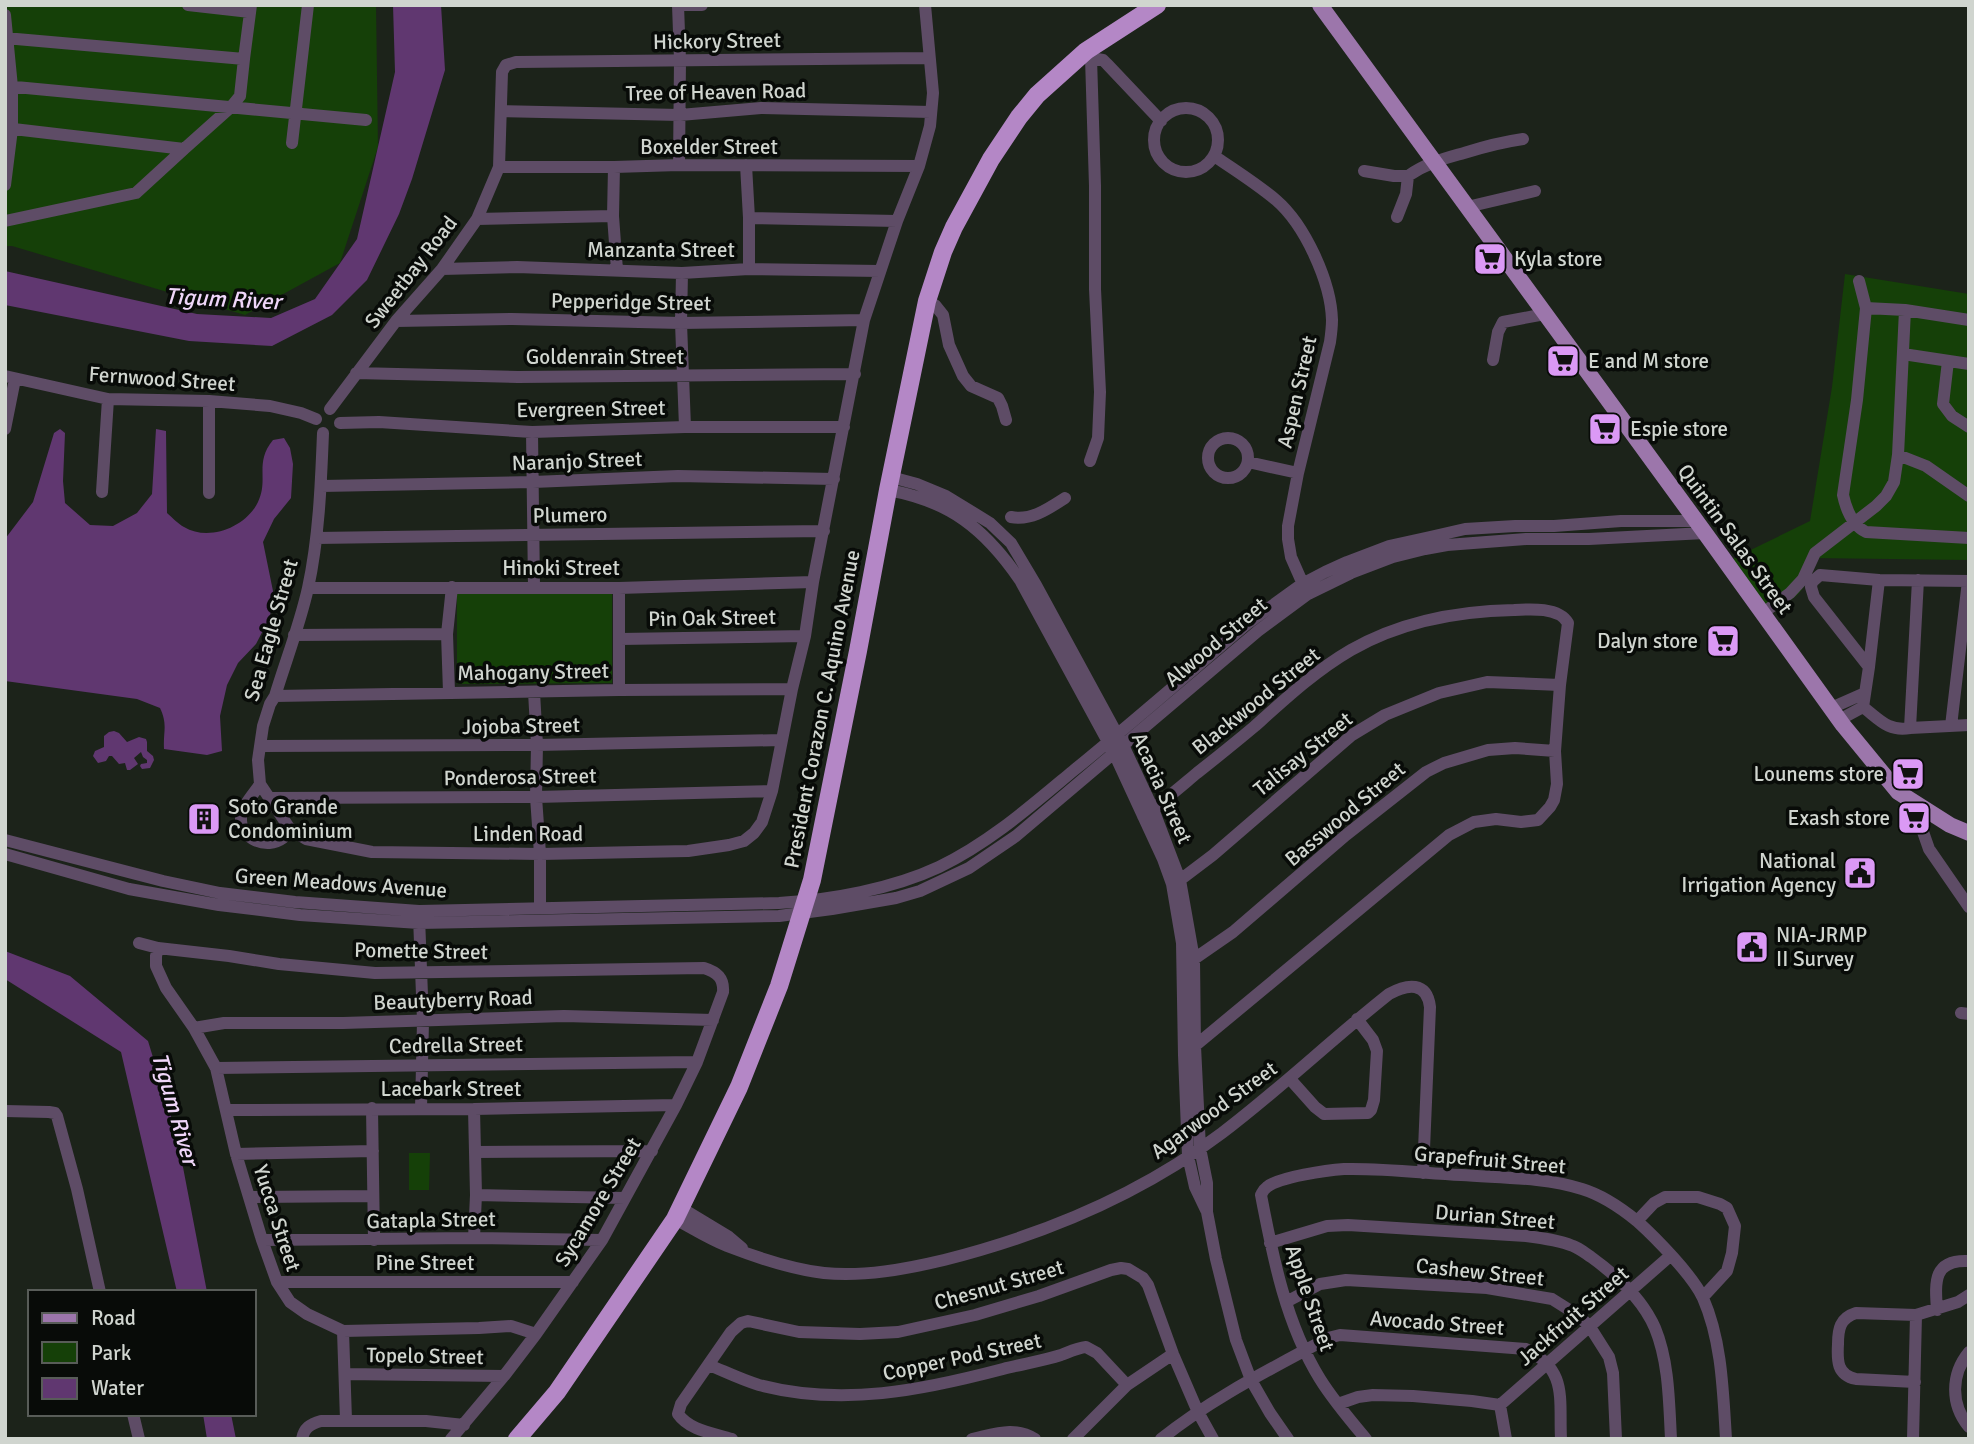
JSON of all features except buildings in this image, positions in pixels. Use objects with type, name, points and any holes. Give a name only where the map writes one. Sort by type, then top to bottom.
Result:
[{"type":"highway","name":"President Corazon C. Aquino Avenue","points":[[517,1439],[557,1392],[678,1214],[739,1087],[779,986],[812,880],[928,302],[943,252],[954,227],[991,159],[1037,95],[1157,5]]},
{"type":"main road","name":"Quintin Salas Street","points":[[1320,5],[1835,714],[1898,792],[1922,809],[1969,833]]},
{"type":"street","points":[[5,221],[136,193],[231,107],[240,96],[250,9],[188,5]]},
{"type":"street","points":[[292,142],[308,5]]},
{"type":"street","points":[[679,165],[678,5],[702,5]]},
{"type":"street","points":[[772,791],[805,636],[864,320],[897,221],[919,166],[930,125],[933,93],[925,5]]},
{"type":"street","points":[[5,15],[9,129],[6,179]]},
{"type":"street","points":[[7,38],[244,59]]},
{"type":"street","points":[[1090,461],[1098,438],[1100,392],[1089,54],[1110,66],[1161,121]]},
{"type":"street","name":"Hickory Street","points":[[506,65],[516,62],[929,58]]},
{"type":"street","name":"Sweetbay Road","points":[[330,409],[396,321],[442,269],[477,219],[499,167],[502,72],[506,65]]},
{"type":"street","points":[[8,86],[366,120]]},
{"type":"street","name":"Tree of Heaven Road","points":[[502,111],[680,115],[761,108],[931,112]]},
{"type":"street","points":[[1176,110],[1204,113],[1216,128],[1218,137],[1214,156],[1201,169],[1192,172],[1182,172],[1165,165],[1155,149],[1154,139],[1161,121],[1176,110]]},
{"type":"street","points":[[9,129],[184,149]]},
{"type":"street","points":[[1364,171],[1408,176],[1433,161],[1501,142],[1523,139]]},
{"type":"street","name":"Aspen Street","points":[[1214,156],[1276,200],[1289,213],[1312,251],[1328,297],[1332,320],[1330,342],[1289,512],[1288,539],[1305,589]]},
{"type":"street","points":[[746,165],[750,269]]},
{"type":"street","name":"Boxelder Street","points":[[499,167],[919,166]]},
{"type":"street","points":[[614,167],[613,216],[617,270]]},
{"type":"street","points":[[1397,217],[1406,194],[1408,176]]},
{"type":"street","points":[[1467,207],[1535,191]]},
{"type":"street","points":[[477,219],[613,216]]},
{"type":"street","points":[[750,218],[897,221]]},
{"type":"street","name":"Manzanta Street","points":[[442,269],[517,267],[682,273],[750,269],[880,271]]},
{"type":"street","points":[[682,273],[685,427]]},
{"type":"street","points":[[1859,281],[1866,308],[1857,400],[1843,495],[1845,506],[1859,528],[1866,532],[1969,538]]},
{"type":"street","points":[[928,302],[937,306],[943,315],[949,345],[963,376],[971,386],[998,398],[1006,420]]},
{"type":"street","points":[[1866,308],[1905,310],[1969,320]]},
{"type":"street","points":[[1763,613],[1790,593],[1803,579],[1815,553],[1876,506],[1894,482],[1898,455],[1905,310]]},
{"type":"street","points":[[1493,360],[1498,332],[1503,322],[1545,314]]},
{"type":"street","name":"Pepperidge Street","points":[[396,321],[512,319],[681,323],[864,320]]},
{"type":"street","points":[[1903,354],[1969,364]]},
{"type":"street","points":[[1948,361],[1943,404],[1952,416],[1969,427]]},
{"type":"street","name":"Goldenrain Street","points":[[356,373],[518,377],[855,374]]},
{"type":"street","points":[[5,429],[10,378]]},
{"type":"street","name":"Fernwood Street","points":[[10,378],[108,399],[209,401],[270,406],[316,419]]},
{"type":"street","points":[[102,492],[108,399]]},
{"type":"street","points":[[209,401],[209,493]]},
{"type":"street","points":[[330,409],[338,414],[340,423],[332,433],[323,433],[316,426],[316,419],[323,410],[330,409]]},
{"type":"street","name":"Evergreen Street","points":[[340,423],[379,422],[532,432],[685,427],[844,427]]},
{"type":"street","points":[[532,432],[534,587]]},
{"type":"street","name":"Sea Eagle Street","points":[[260,785],[258,760],[263,726],[275,696],[308,588],[316,538],[323,433]]},
{"type":"street","points":[[1898,455],[1926,466],[1969,496]]},
{"type":"street","points":[[1248,462],[1298,473]]},
{"type":"street","name":"Naranjo Street","points":[[321,486],[678,476],[834,479]]},
{"type":"street","name":"Acacia Street","points":[[890,483],[948,510],[983,534],[1002,554],[1116,744],[1148,812],[1163,859],[1176,882],[1182,943],[1188,961],[1200,1148],[1207,1183],[1207,1212],[1216,1259],[1236,1340],[1251,1380],[1288,1439]]},
{"type":"street","points":[[1011,517],[1030,517],[1065,498]]},
{"type":"street","points":[[1620,521],[1621,538]]},
{"type":"street","name":"Alwood Street","points":[[804,907],[896,898],[920,891],[970,868],[1016,836],[1116,744],[1258,631],[1305,589],[1347,562],[1389,546],[1465,529],[1620,521],[1700,527]]},
{"type":"street","name":"Alwood Street","points":[[1305,589],[1393,557],[1425,549],[1526,539],[1621,538],[1700,527]]},
{"type":"street","name":"Plumero","points":[[316,538],[824,531]]},
{"type":"street","points":[[1869,667],[1814,597],[1812,582],[1820,575],[1879,580],[1968,581],[1951,726]]},
{"type":"street","points":[[1863,707],[1879,580]]},
{"type":"street","points":[[1910,729],[1918,580]]},
{"type":"street","name":"Hinoki Street","points":[[308,588],[619,588],[813,582]]},
{"type":"street","points":[[449,692],[447,634],[452,587]]},
{"type":"street","points":[[619,588],[619,690]]},
{"type":"street","name":"Blackwood Street","points":[[1148,812],[1316,673],[1375,638],[1420,622],[1483,610],[1556,613],[1565,618],[1568,629],[1560,685]]},
{"type":"street","points":[[294,635],[447,634]]},
{"type":"street","name":"Pin Oak Street","points":[[620,639],[805,636]]},
{"type":"street","name":"Talisay Street","points":[[1176,882],[1213,855],[1352,735],[1385,715],[1439,693],[1488,682],[1560,685]]},
{"type":"street","points":[[1184,1055],[1449,835],[1474,822],[1496,818],[1529,822],[1544,816],[1554,800],[1556,784],[1555,751],[1560,685]]},
{"type":"street","name":"Mahogany Street","points":[[275,696],[792,689]]},
{"type":"street","points":[[534,692],[540,914]]},
{"type":"street","points":[[1835,714],[1864,693]]},
{"type":"street","points":[[1863,707],[1886,726],[1894,729],[1969,725]]},
{"type":"street","points":[[1835,714],[1863,707]]},
{"type":"street","name":"Jojoba Street","points":[[261,746],[537,745],[781,740]]},
{"type":"street","name":"Basswood Street","points":[[1188,961],[1233,932],[1346,835],[1426,772],[1444,763],[1488,750],[1515,748],[1555,751]]},
{"type":"street","points":[[260,785],[270,798],[289,829],[282,839],[271,843],[255,842],[246,833],[241,817],[260,785]]},
{"type":"street","name":"Ponderosa Street","points":[[270,798],[536,797],[772,791]]},
{"type":"street","name":"Linden Road","points":[[289,829],[314,842],[372,852],[540,854],[688,851],[744,841],[762,822],[772,791]]},
{"type":"street","points":[[1922,809],[1922,829],[1929,849],[1969,906]]},
{"type":"street","name":"Green Meadows Avenue","points":[[5,840],[220,893],[419,917]]},
{"type":"street","name":"Green Meadows Avenue","points":[[5,854],[130,889],[299,915],[754,916],[804,907]]},
{"type":"street","points":[[419,917],[423,1021],[421,1109]]},
{"type":"street","name":"Pomette Street","points":[[139,943],[158,948],[279,964],[375,973],[704,968]]},
{"type":"street","name":"Yucca Street","points":[[158,948],[156,966],[166,988],[194,1028],[216,1068],[236,1154],[262,1241],[276,1282],[290,1302],[307,1314],[342,1331],[511,1326],[536,1334]]},
{"type":"street","name":"Acacia Street","points":[[1188,961],[1184,1055],[1188,1156],[1195,1187],[1207,1212]]},
{"type":"street","name":"Sycamore Street","points":[[451,1439],[504,1376],[573,1282],[602,1240],[652,1151],[696,1062],[723,992],[724,984],[721,978],[714,971],[704,968]]},
{"type":"street","name":"Agarwood Street","points":[[678,1214],[725,1246],[765,1260],[823,1273],[849,1274],[914,1267],[1014,1240],[1103,1204],[1188,1156],[1290,1079],[1389,994],[1405,987],[1420,989],[1429,998],[1423,1173]]},
{"type":"street","name":"Beautyberry Road","points":[[194,1028],[224,1023],[564,1016],[713,1020]]},
{"type":"street","points":[[1290,1079],[1324,1114],[1368,1113],[1374,1100],[1377,1051],[1373,1040],[1357,1019]]},
{"type":"street","name":"Cedrella Street","points":[[216,1068],[696,1062]]},
{"type":"street","name":"Lacebark Street","points":[[227,1110],[676,1105]]},
{"type":"street","points":[[372,1108],[374,1240]]},
{"type":"street","points":[[474,1109],[474,1238]]},
{"type":"street","points":[[5,1111],[48,1112],[57,1116],[100,1290]]},
{"type":"street","points":[[236,1154],[373,1151]]},
{"type":"street","points":[[476,1152],[652,1151]]},
{"type":"street","name":"Grapefruit Street","points":[[1261,1195],[1266,1187],[1278,1181],[1323,1171],[1365,1170],[1547,1181],[1583,1189],[1609,1201],[1637,1221],[1682,1268],[1703,1297],[1717,1343],[1726,1439]]},
{"type":"street","points":[[476,1195],[625,1198]]},
{"type":"street","name":"Apple Street","points":[[1261,1195],[1270,1243],[1286,1302],[1305,1350],[1319,1378],[1366,1439]]},
{"type":"street","points":[[249,1198],[372,1196]]},
{"type":"street","points":[[1637,1221],[1654,1203],[1665,1197],[1698,1197],[1727,1208],[1735,1226],[1732,1253],[1727,1271],[1703,1297]]},
{"type":"street","name":"Durian Street","points":[[1270,1243],[1326,1226],[1348,1225],[1526,1236],[1552,1239],[1576,1246],[1606,1268],[1630,1292],[1654,1326],[1669,1394],[1671,1439]]},
{"type":"street","name":"Gatapla Street","points":[[262,1241],[474,1238],[602,1240]]},
{"type":"street","name":"Jackfruit Street","points":[[1500,1405],[1671,1256]]},
{"type":"street","points":[[1937,1310],[1936,1284],[1939,1273],[1945,1265],[1969,1261]]},
{"type":"street","name":"Chesnut Street","points":[[732,1439],[685,1423],[678,1414],[681,1404],[735,1326],[748,1321],[799,1332],[898,1332],[975,1315],[1121,1268],[1137,1273],[1148,1285],[1173,1354],[1213,1439]]},
{"type":"street","name":"Cashew Street","points":[[1286,1302],[1320,1283],[1346,1280],[1488,1288],[1552,1299],[1579,1315],[1609,1357],[1613,1373],[1616,1439]]},
{"type":"street","name":"Pine Street","points":[[276,1282],[573,1282]]},
{"type":"street","points":[[1915,1382],[1849,1378],[1837,1363],[1840,1326],[1849,1315],[1856,1313],[1916,1315],[1937,1310],[1969,1295]]},
{"type":"street","points":[[1913,1439],[1916,1315]]},
{"type":"street","points":[[342,1331],[346,1420]]},
{"type":"street","name":"Avocado Street","points":[[1161,1439],[1198,1412],[1251,1380],[1328,1338],[1340,1335],[1526,1349],[1549,1363]]},
{"type":"street","name":"Copper Pod Street","points":[[709,1365],[756,1384],[780,1390],[858,1396],[924,1388],[1086,1347],[1097,1353],[1127,1385]]},
{"type":"street","points":[[1969,1352],[1960,1362],[1955,1379],[1955,1394],[1957,1406],[1969,1427]]},
{"type":"street","points":[[1073,1439],[1127,1385],[1173,1354]]},
{"type":"street","points":[[1549,1363],[1559,1385],[1562,1439]]},
{"type":"street","name":"Topelo Street","points":[[345,1374],[504,1376]]},
{"type":"street","points":[[1338,1404],[1373,1395],[1413,1396],[1500,1405],[1506,1439]]},
{"type":"street","points":[[133,1416],[139,1439]]},
{"type":"street","points":[[302,1439],[304,1431],[313,1423],[321,1421],[426,1421],[464,1424]]},
{"type":"street","points":[[972,1439],[1007,1431],[1026,1433],[1035,1439]]},
{"type":"green space","points":[[5,5],[376,5],[378,147],[340,263],[245,315],[5,246]]},
{"type":"green space","points":[[1845,274],[1969,294],[1969,560],[1810,558],[1807,579],[1800,592],[1770,614],[1730,560],[1810,521],[1832,387]]},
{"type":"green space","points":[[612,591],[612,683],[457,684],[457,593]]},
{"type":"green space","points":[[409,1153],[430,1153],[429,1190],[409,1190]]},
{"type":"water","points":[[393,5],[441,5],[445,70],[399,214],[367,280],[332,315],[272,346],[189,341],[5,305],[5,271],[197,314],[271,318],[315,299],[357,239],[395,72]]},
{"type":"water","points":[[60,429],[65,433],[65,503],[90,525],[113,526],[137,513],[152,494],[156,429],[166,431],[167,513],[184,527],[204,533],[226,530],[245,519],[261,494],[267,448],[273,440],[284,438],[290,448],[293,464],[291,498],[274,519],[263,542],[273,591],[270,617],[256,644],[238,663],[227,685],[220,716],[222,751],[207,755],[164,749],[165,724],[160,708],[137,699],[5,681],[5,539],[33,502],[54,433]]},
{"type":"water","points":[[114,731],[127,742],[139,737],[146,739],[147,751],[154,760],[150,768],[142,769],[140,766],[147,763],[141,752],[134,758],[138,764],[130,770],[127,770],[125,763],[119,764],[112,756],[98,763],[93,756],[95,751],[104,747],[104,736]]},
{"type":"water","points":[[5,951],[70,976],[148,1041],[177,1136],[207,1290],[177,1290],[121,1052],[5,979]]},
{"type":"water","points":[[203,1416],[231,1416],[236,1439],[207,1439]]},
{"type":"place","name":"Kyla store","points":[[1490,259]]},
{"type":"place","name":"E and M store","points":[[1563,361]]},
{"type":"place","name":"Espie store","points":[[1605,429]]},
{"type":"place","name":"Dalyn store","points":[[1723,641]]},
{"type":"place","name":"Lounems store","points":[[1908,774]]},
{"type":"place","name":"Exash store","points":[[1914,818]]},
{"type":"place","name":"Soto Grande Condominium","points":[[204,819]]},
{"type":"place","name":"National Irrigation Agency","points":[[1860,873]]},
{"type":"place","name":"NIA-JRMP II Survey","points":[[1752,947]]},
{"type":"water label","name":"Tigum River","points":[[223,299]]},
{"type":"water label","name":"Tigum River","points":[[175,1109]]}]
